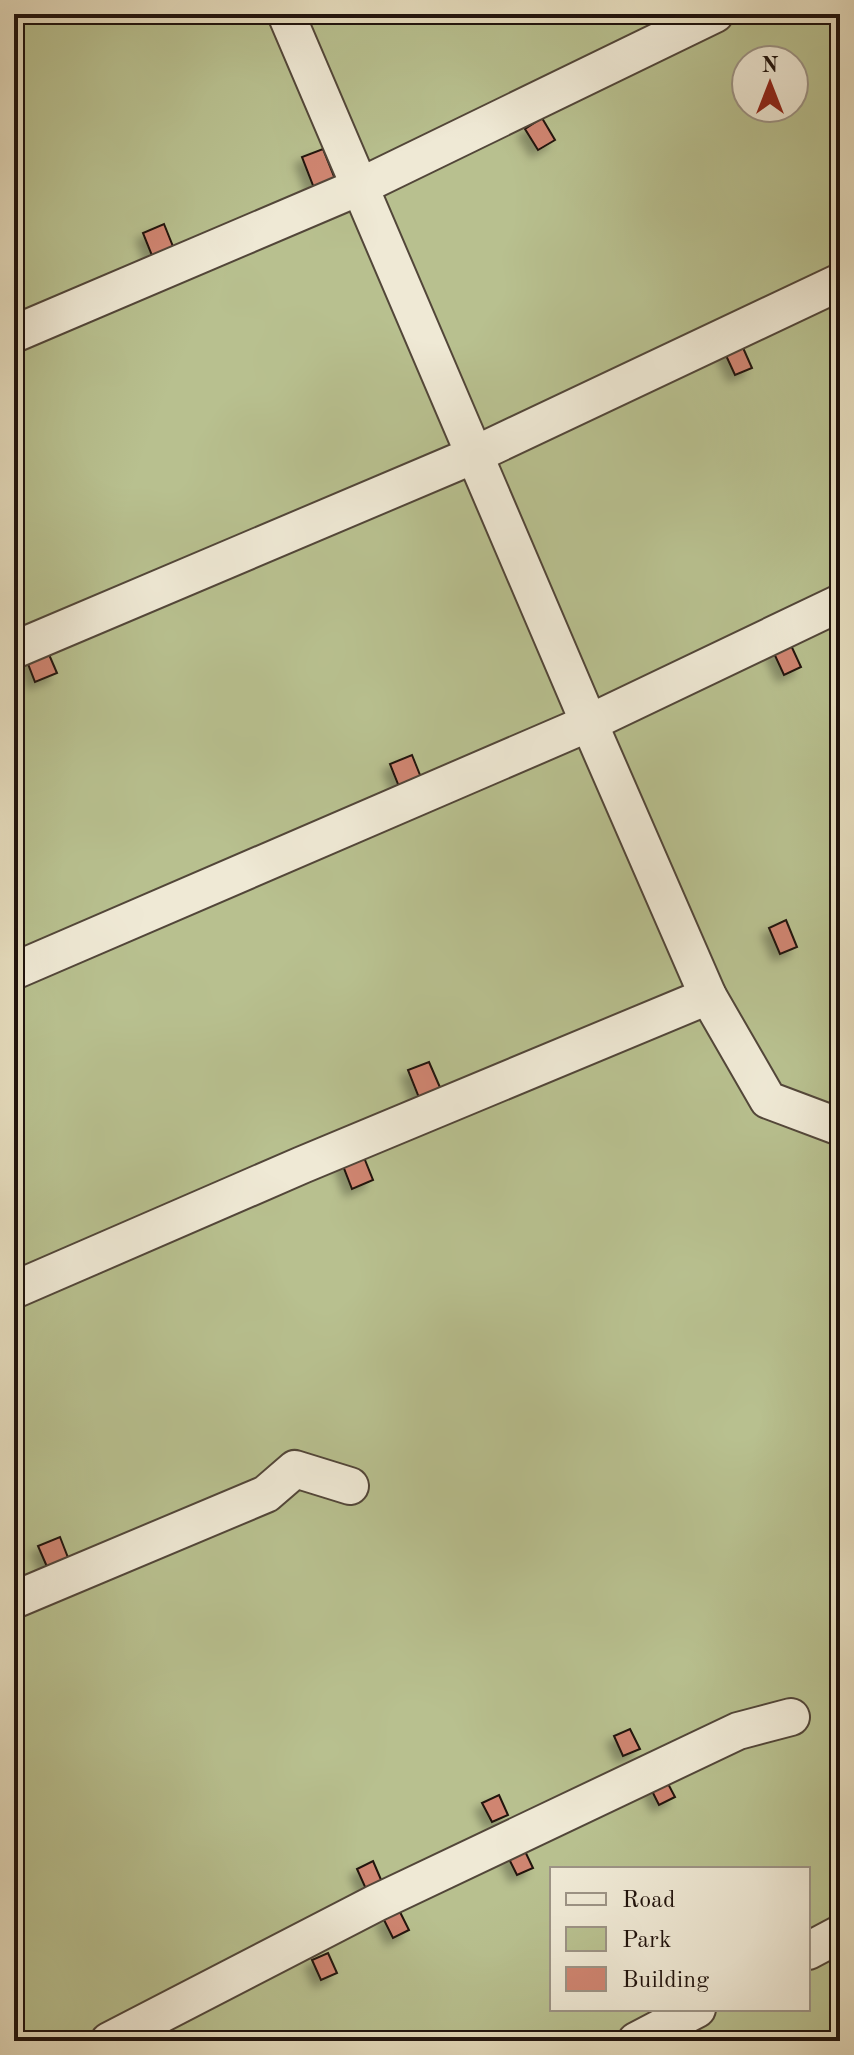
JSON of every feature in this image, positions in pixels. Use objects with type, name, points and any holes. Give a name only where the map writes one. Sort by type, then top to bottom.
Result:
[{"type":"lane","points":[[286,14],[708,996],[768,1100],[840,1127]]},
{"type":"lane","points":[[14,334],[359,187],[715,14]]},
{"type":"lane","points":[[14,650],[474,455],[840,282]]},
{"type":"lane","points":[[14,971],[589,723],[840,603]]},
{"type":"lane","points":[[14,1290],[317,1159],[708,996]]},
{"type":"lane","points":[[14,1600],[266,1494],[295,1469],[350,1486]]},
{"type":"lane","points":[[109,2041],[376,1903],[738,1731],[791,1717]]},
{"type":"lane","points":[[810,1950],[840,1934]]},
{"type":"lane","points":[[636,2041],[693,2011]]},
{"type":"green space","points":[[14,14],[840,14],[840,2041],[14,2041]]},
{"type":"building","points":[[542,118],[555,140],[538,150],[525,129]]},
{"type":"building","points":[[323,149],[335,179],[314,188],[302,157]]},
{"type":"building","points":[[164,224],[176,254],[155,263],[143,233]]},
{"type":"building","points":[[740,341],[752,368],[735,375],[723,349]]},
{"type":"building","points":[[789,641],[801,667],[784,675],[772,649]]},
{"type":"building","points":[[44,643],[57,673],[35,682],[23,651]]},
{"type":"building","points":[[412,755],[424,785],[402,794],[390,764]]},
{"type":"building","points":[[786,920],[797,947],[780,954],[769,928]]},
{"type":"building","points":[[429,1062],[442,1092],[420,1100],[408,1070]]},
{"type":"building","points":[[361,1150],[373,1180],[352,1189],[340,1158]]},
{"type":"building","points":[[60,1537],[72,1568],[51,1576],[38,1546]]},
{"type":"building","points":[[630,1729],[640,1749],[623,1756],[614,1736]]},
{"type":"building","points":[[665,1778],[675,1797],[659,1805],[649,1785]]},
{"type":"building","points":[[499,1795],[508,1815],[492,1822],[482,1803]]},
{"type":"building","points":[[523,1847],[533,1868],[517,1875],[507,1855]]},
{"type":"building","points":[[373,1861],[382,1882],[366,1889],[357,1869]]},
{"type":"building","points":[[399,1910],[409,1930],[393,1938],[383,1918]]},
{"type":"building","points":[[328,1953],[337,1973],[321,1980],[312,1960]]}]
